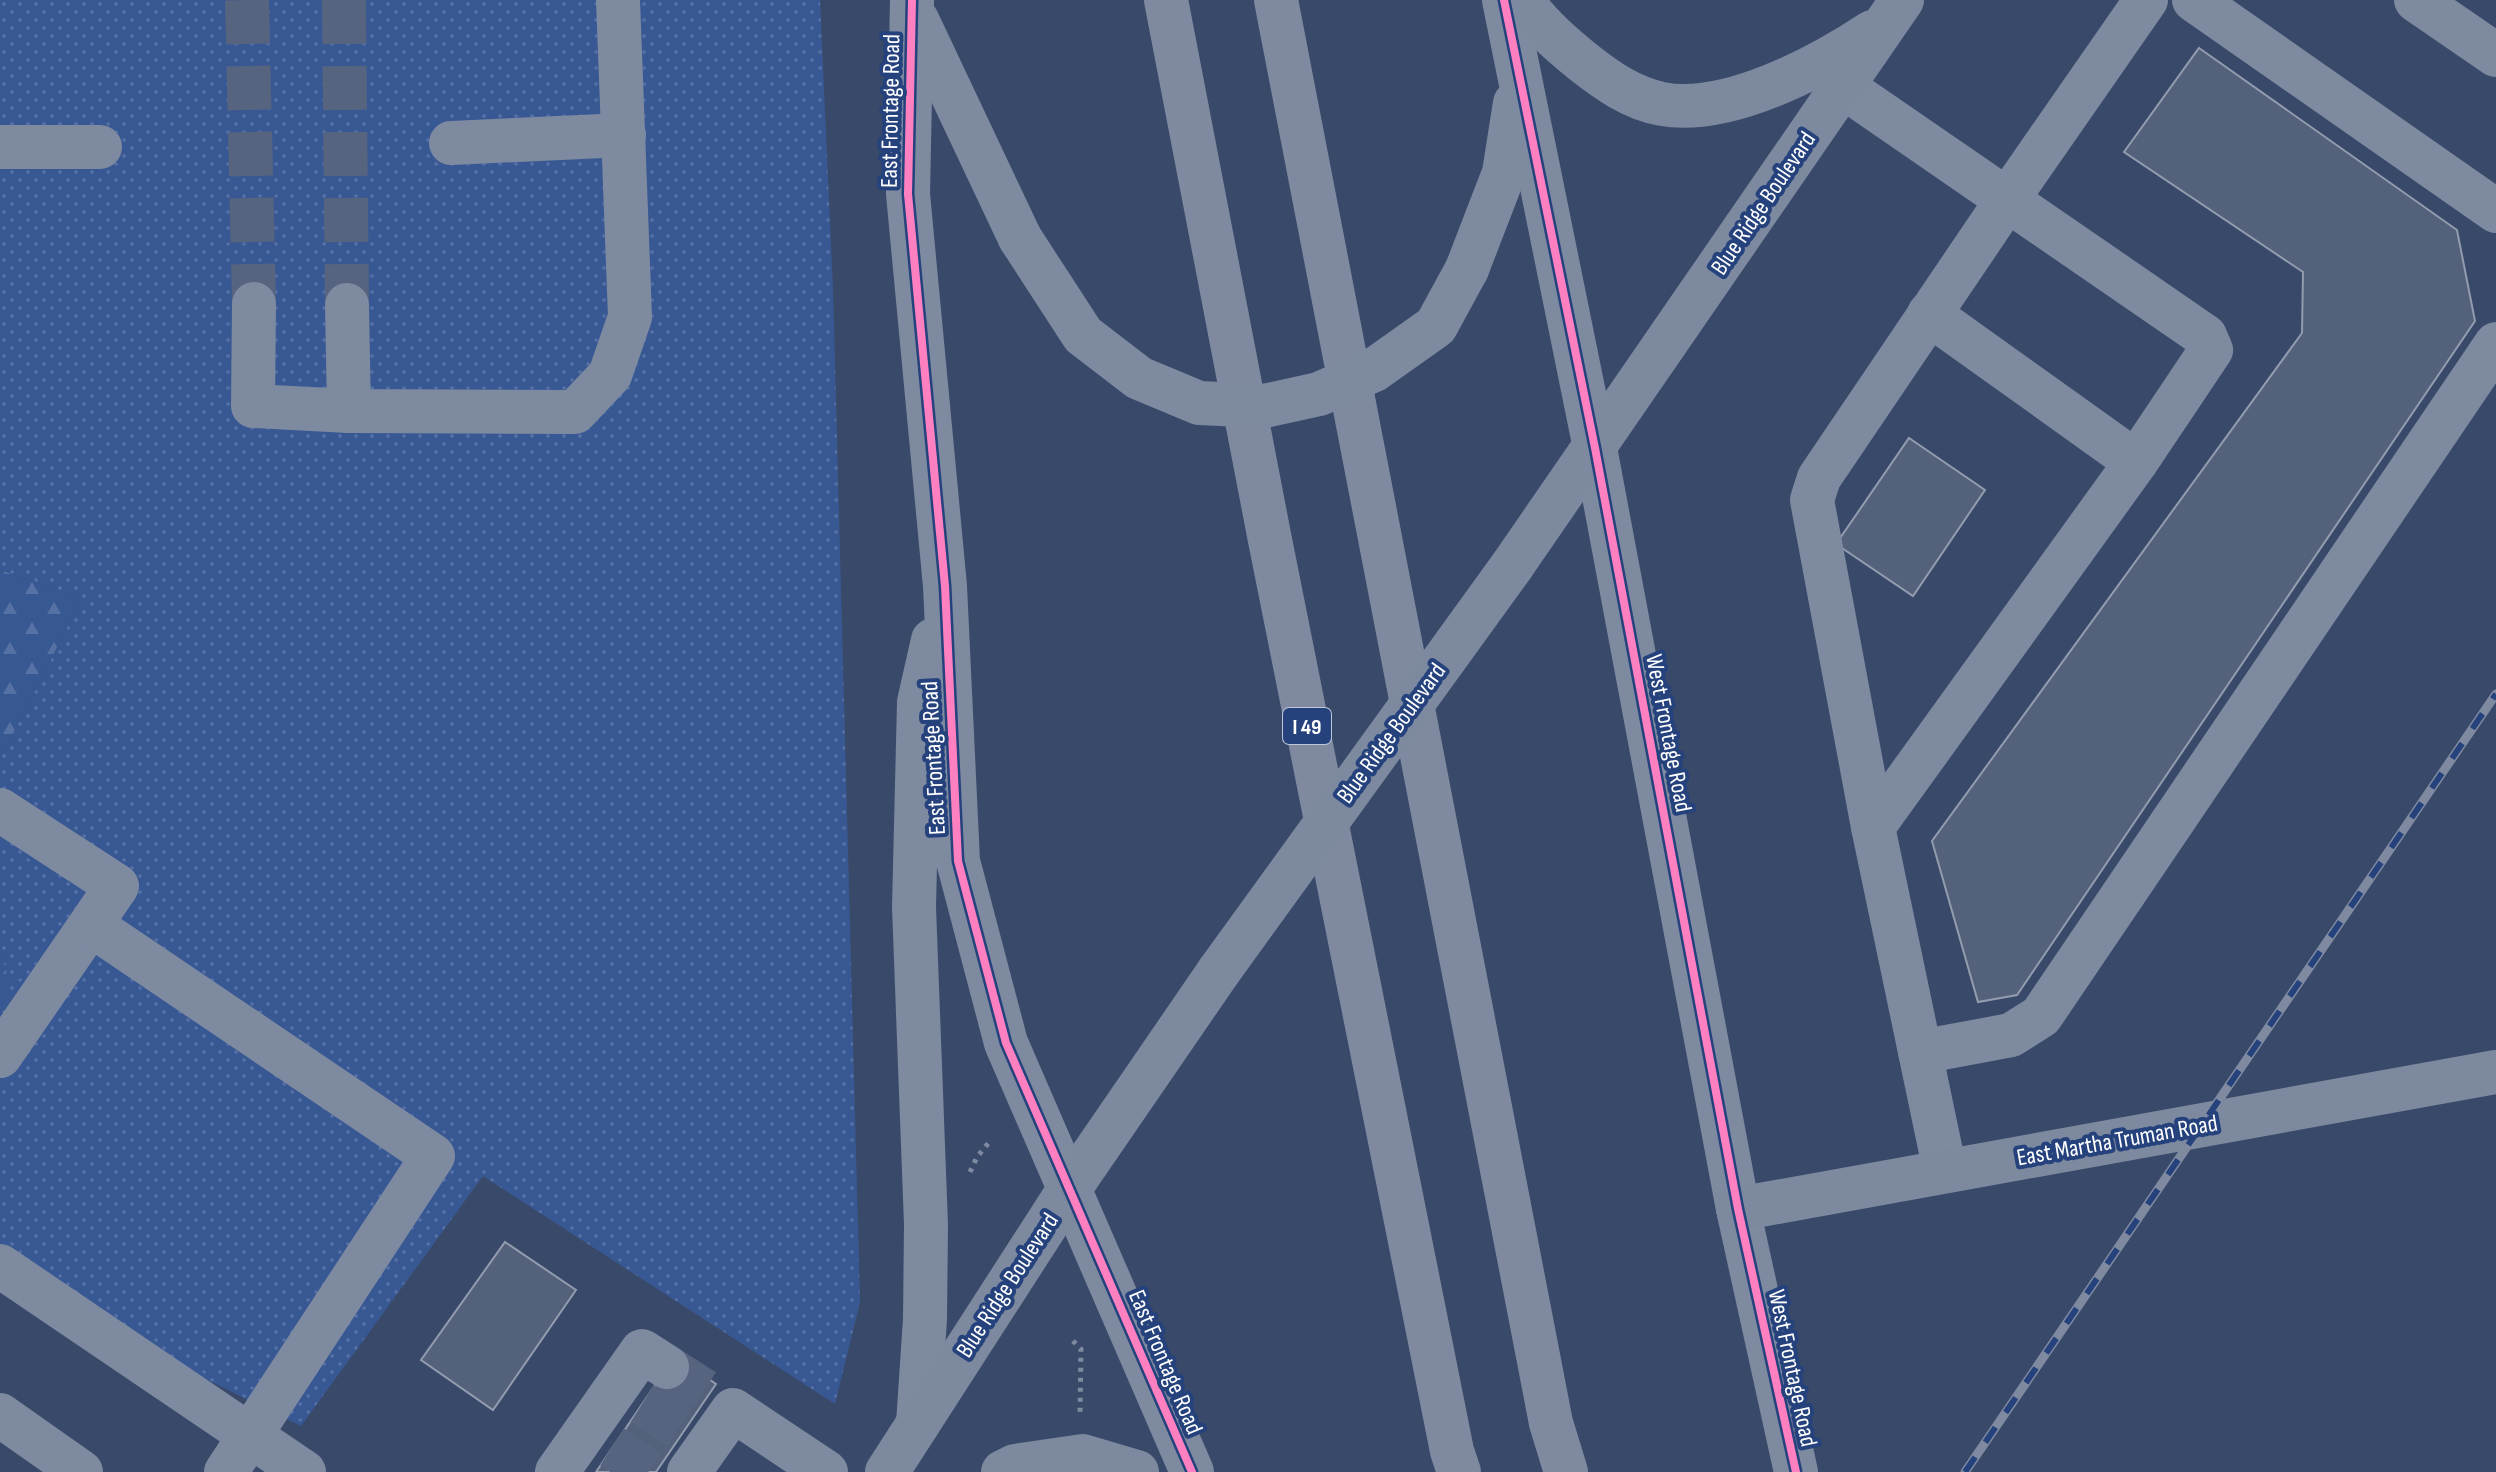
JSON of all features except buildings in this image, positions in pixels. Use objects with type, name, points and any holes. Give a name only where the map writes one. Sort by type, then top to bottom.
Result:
[{"type":"highway","name":"I 49","points":[[1166,0],[1269,535],[1452,1451],[1459,1472]]},
{"type":"highway","points":[[1276,0],[1551,1423],[1566,1472]]},
{"type":"main road","points":[[1522,0],[1555,39],[1604,79],[1638,97],[1664,104],[1694,106],[1735,99],[1794,75],[1843,51],[1895,11]]},
{"type":"main road","name":"Blue Ridge Boulevard","points":[[887,1472],[1070,1188],[1219,971],[1512,566],[1895,11]]},
{"type":"main road","name":"East Martha Truman Road","points":[[1738,1209],[2496,1072]]},
{"type":"main road","points":[[1003,1472],[1015,1466],[1083,1456],[1137,1472]]},
{"type":"street","points":[[254,304],[253,406],[349,411],[575,412],[610,375],[630,317],[618,0]]},
{"type":"street","name":"West Frontage Road","points":[[1504,0],[1595,448],[1738,1209],[1796,1472]]},
{"type":"street","points":[[1945,1171],[1873,827],[1812,500],[1819,478],[2146,0]]},
{"type":"street","points":[[2194,0],[2496,211]]},
{"type":"street","points":[[2416,0],[2496,55]]},
{"type":"street","points":[[913,5],[1020,238],[1083,335],[1139,378],[1199,403],[1264,406],[1319,394],[1374,370],[1436,326],[1467,269],[1504,173],[1520,75]]},
{"type":"street","name":"East Frontage Road","points":[[913,5],[908,194],[945,586],[958,861],[1006,1043],[1192,1472]]},
{"type":"street","points":[[1842,86],[2205,336],[2211,350],[2136,462],[1873,827]]},
{"type":"street","points":[[451,143],[624,135]]},
{"type":"street","points":[[0,147],[100,147]]},
{"type":"street","points":[[347,305],[349,411]]},
{"type":"street","points":[[1929,314],[2136,462]]},
{"type":"street","points":[[1920,1052],[2011,1035],[2041,1016],[2496,344]]},
{"type":"street","points":[[918,1424],[925,1319],[926,1225],[914,907],[919,702],[945,586]]},
{"type":"street","points":[[0,810],[117,886],[0,1056]]},
{"type":"street","points":[[91,925],[433,1156],[226,1472]]},
{"type":"street","points":[[0,1266],[304,1472]]},
{"type":"street","points":[[558,1472],[600,1438],[630,1395],[642,1351],[667,1367]]},
{"type":"street","points":[[694,1450],[721,1402],[826,1472]]},
{"type":"street","points":[[0,1415],[81,1472]]},
{"type":"path","points":[[1073,1341],[1081,1349],[1080,1428]]},
{"type":"green space","points":[[0,0],[820,0],[833,290],[860,1302],[835,1404],[483,1176],[301,1426],[0,1278],[0,1010],[14,1008],[0,946],[0,759],[82,598],[0,570]]},
{"type":"green space","points":[[0,570],[82,598],[0,759]]},
{"type":"green space","points":[[0,946],[15,1008],[0,1010]]},
{"type":"tunnel","points":[[247,0],[254,304]]},
{"type":"tunnel","points":[[344,0],[347,305]]},
{"type":"tunnel","points":[[667,1367],[709,1394]]},
{"type":"tunnel","points":[[642,1404],[685,1431]]},
{"type":"tunnel","points":[[612,1447],[651,1472]]},
{"type":"railway","points":[[1965,1472],[2496,694]]},
{"type":"cycle path","points":[[912,0],[908,194],[945,586],[958,861],[1006,1043],[1192,1472]]},
{"type":"cycle path","points":[[1504,0],[1595,448],[1738,1209],[1796,1472]]}]
